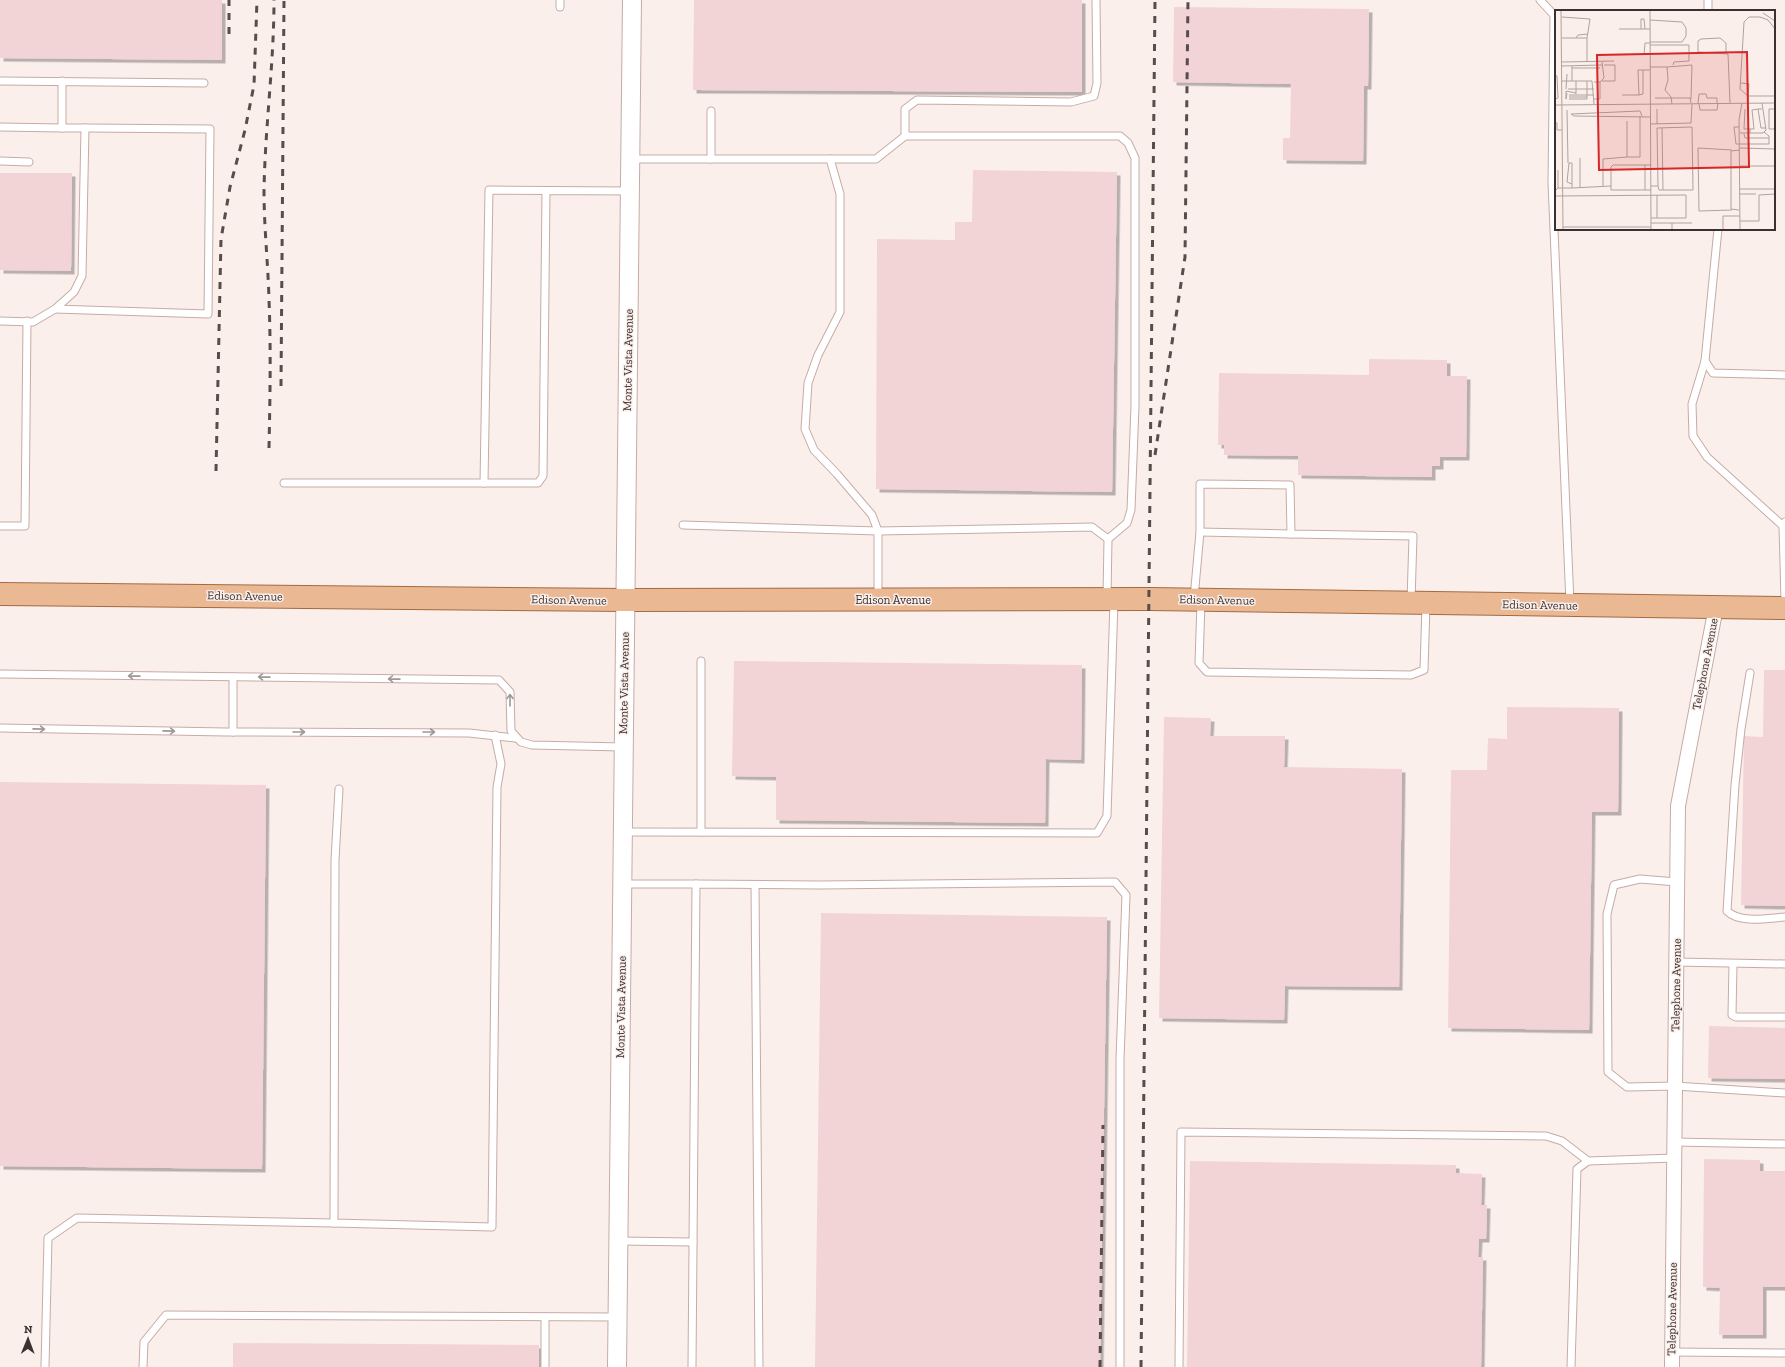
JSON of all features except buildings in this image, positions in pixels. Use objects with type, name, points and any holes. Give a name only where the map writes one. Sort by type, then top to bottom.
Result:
[{"type":"main road","name":"Edison Avenue","points":[[0,594],[625,600],[1111,599],[1785,608]]},
{"type":"street","name":"Monte Vista Avenue","points":[[617,1367],[632,0]]},
{"type":"street","name":"Telephone Avenue","points":[[1672,1367],[1678,806],[1716,607]]},
{"type":"lane","points":[[905,136],[905,109],[917,100],[1071,102],[1094,96],[1097,83],[1096,0]]},
{"type":"lane","points":[[1540,0],[1554,16],[1552,183],[1570,605]]},
{"type":"lane","points":[[0,81],[204,83]]},
{"type":"lane","points":[[62,81],[62,128]]},
{"type":"lane","points":[[711,111],[711,159]]},
{"type":"lane","points":[[0,127],[210,129],[208,314],[55,309]]},
{"type":"lane","points":[[0,321],[33,322],[55,309],[74,292],[82,276],[85,128]]},
{"type":"lane","points":[[630,159],[876,159],[905,136],[1120,136],[1128,143],[1135,158],[1135,406],[1131,510],[1127,523],[1108,539]]},
{"type":"lane","points":[[830,159],[840,194],[840,312],[818,355],[808,383],[806,429],[814,450],[872,515],[878,531],[878,600]]},
{"type":"lane","points":[[0,161],[29,162]]},
{"type":"lane","points":[[484,483],[489,190],[630,191]]},
{"type":"lane","points":[[284,483],[538,483],[543,476],[546,191]]},
{"type":"lane","points":[[1718,230],[1705,362],[1692,404],[1692,436],[1707,457],[1784,525],[1785,601]]},
{"type":"lane","points":[[0,526],[25,526],[27,322]]},
{"type":"lane","points":[[1705,362],[1713,373],[1785,375]]},
{"type":"lane","points":[[1200,532],[1291,534],[1412,536],[1424,670],[1411,675],[1207,672],[1199,663],[1197,600],[1200,532],[1200,484],[1290,485],[1291,534]]},
{"type":"lane","points":[[683,526],[878,531],[1092,527],[1108,539]]},
{"type":"lane","points":[[623,832],[1097,833],[1107,816],[1111,599],[1108,539]]},
{"type":"lane","points":[[701,661],[701,832]]},
{"type":"lane","points":[[1750,673],[1741,729],[1735,785],[1728,911],[1732,916],[1741,919],[1785,917]]},
{"type":"lane","points":[[0,674],[499,680],[510,692],[511,731],[515,738]]},
{"type":"lane","points":[[233,677],[233,732]]},
{"type":"lane","points":[[0,728],[233,732],[469,733],[515,738],[521,742],[532,745],[624,747]]},
{"type":"lane","points":[[45,1367],[48,1238],[77,1218],[492,1227],[497,787],[501,764],[495,735]]},
{"type":"lane","points":[[334,1223],[335,860],[339,789]]},
{"type":"lane","points":[[1677,882],[1640,879],[1614,885],[1607,914],[1608,1072],[1627,1087],[1675,1086],[1785,1093]]},
{"type":"lane","points":[[622,884],[755,885],[1115,882],[1126,895],[1120,1060],[1120,1367]]},
{"type":"lane","points":[[692,1367],[696,884]]},
{"type":"lane","points":[[755,885],[758,1367]]},
{"type":"lane","points":[[1676,962],[1785,964]]},
{"type":"lane","points":[[1733,964],[1732,1015],[1736,1017],[1785,1017]]},
{"type":"lane","points":[[1179,1367],[1181,1132],[1546,1136],[1562,1141],[1588,1161]]},
{"type":"lane","points":[[1674,1142],[1785,1144]]},
{"type":"lane","points":[[1571,1367],[1577,1169],[1588,1161],[1674,1158]]},
{"type":"lane","points":[[619,1241],[693,1242]]},
{"type":"lane","points":[[144,1367],[144,1342],[166,1314],[618,1318]]},
{"type":"lane","points":[[545,1317],[545,1367]]},
{"type":"lane","points":[[1672,1352],[1785,1353]]},
{"type":"railway","points":[[229,0],[229,34]]},
{"type":"railway","points":[[216,471],[221,239],[230,187],[245,130],[254,85],[257,0]]},
{"type":"railway","points":[[269,448],[270,337],[264,191],[273,48],[274,0]]},
{"type":"railway","points":[[281,386],[284,0]]},
{"type":"railway","points":[[1141,1367],[1155,0]]},
{"type":"railway","points":[[1155,455],[1185,257],[1188,0]]},
{"type":"railway","points":[[1100,1367],[1103,1125]]}]
